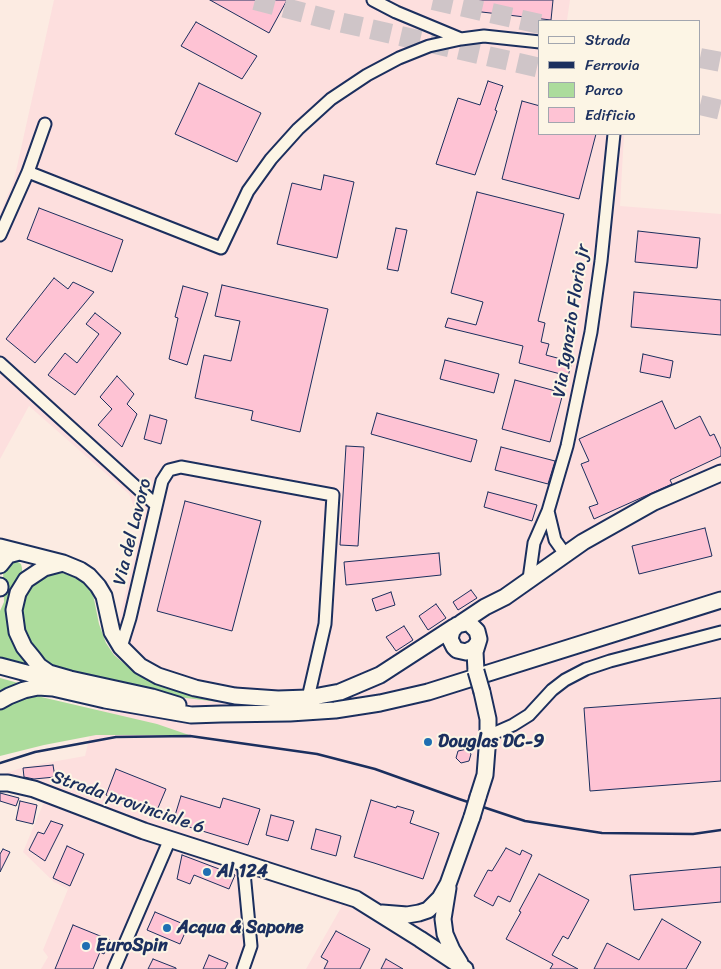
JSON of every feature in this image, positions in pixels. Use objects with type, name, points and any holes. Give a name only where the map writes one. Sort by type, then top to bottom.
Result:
[{"type":"main road","points":[[0,547],[63,563],[89,576],[104,596],[112,632],[121,647],[140,666],[158,676],[194,688],[235,696],[278,699],[308,698],[340,692],[380,675],[485,607],[505,597],[583,542],[654,502],[721,473]]},
{"type":"main road","points":[[0,565],[8,555],[19,552]]},
{"type":"main road","points":[[19,552],[27,562],[26,580]]},
{"type":"main road","points":[[63,563],[44,568],[26,580],[18,593],[14,610],[17,632],[24,647],[39,666],[49,673],[152,697],[189,709]]},
{"type":"main road","points":[[444,920],[436,932],[420,939],[422,918],[440,898],[448,884],[485,775],[488,719],[476,670],[475,652],[486,619],[505,597]]},
{"type":"main road","points":[[0,701],[24,690],[46,687],[190,715],[335,710],[380,703],[428,692],[721,600]]},
{"type":"main road","points":[[425,647],[440,645],[457,649],[466,652],[470,651],[478,642],[479,635],[470,624],[458,625],[450,635],[450,639],[457,649],[466,655],[476,670]]},
{"type":"main road","points":[[0,666],[106,694],[221,714]]},
{"type":"main road","name":"Strada provinciale 6","points":[[0,783],[34,789],[144,831],[356,899],[420,939],[457,966]]},
{"type":"main road","points":[[448,884],[444,920],[445,934],[457,966]]},
{"type":"main road","points":[[379,913],[407,915],[434,910],[444,920]]},
{"type":"street","points":[[373,0],[396,12],[461,39]]},
{"type":"street","points":[[28,172],[221,248],[248,191],[271,159],[298,129],[331,99],[367,75],[399,58],[429,46],[461,39],[484,36],[538,42]]},
{"type":"street","points":[[0,235],[28,172],[46,124]]},
{"type":"street","name":"Via Ignazio Florio jr","points":[[530,579],[534,543],[548,511],[568,446],[591,332],[601,261],[614,135]]},
{"type":"street","points":[[0,363],[156,504]]},
{"type":"street","name":"Via del Lavoro","points":[[121,647],[130,618],[162,481],[169,470],[181,467],[333,495],[325,624],[308,698]]},
{"type":"street","points":[[548,511],[555,540],[566,554]]},
{"type":"street","points":[[488,736],[529,715],[564,680],[586,669],[721,632]]},
{"type":"street","points":[[114,969],[170,839]]},
{"type":"street","points":[[243,862],[252,946],[243,969]]},
{"type":"shaded area","points":[[54,0],[570,0],[567,20],[538,20],[538,135],[624,135],[620,206],[721,214],[721,969],[306,969],[342,906],[241,872],[249,945],[241,969],[41,969],[48,957],[43,950],[68,889],[54,882],[23,852],[49,790],[26,781],[1,775],[24,767],[85,756],[142,527],[129,494],[29,406],[0,459],[0,214],[14,180]]},
{"type":"green space","points":[[15,560],[21,564],[22,575],[14,590],[33,667],[0,658],[0,611],[4,602],[3,568],[6,563]]},
{"type":"green space","points":[[62,573],[83,581],[91,591],[106,643],[114,655],[128,667],[156,682],[193,694],[255,705],[145,693],[46,665],[33,653],[20,627],[23,596],[39,578],[50,574]]},
{"type":"green space","points":[[0,678],[22,684],[0,694]]},
{"type":"green space","points":[[37,696],[157,724],[189,735],[96,735],[0,756],[0,708],[20,698]]},
{"type":"building","points":[[210,0],[287,0],[269,33]]},
{"type":"building","points":[[474,0],[553,0],[551,20],[473,11]]},
{"type":"building","points":[[196,22],[257,56],[242,79],[181,46]]},
{"type":"building","points":[[488,81],[503,86],[495,110],[497,111],[475,175],[436,164],[458,98],[480,105]]},
{"type":"building","points":[[199,83],[261,113],[237,162],[175,134]]},
{"type":"building","points":[[522,101],[538,105],[538,135],[596,135],[579,199],[502,179]]},
{"type":"building","points":[[324,175],[354,182],[337,258],[277,244],[292,183],[321,190]]},
{"type":"building","points":[[477,192],[564,214],[538,321],[545,323],[541,342],[549,344],[546,355],[572,362],[568,376],[519,363],[523,346],[445,327],[448,318],[476,325],[483,302],[451,293]]},
{"type":"building","points":[[39,208],[123,240],[112,272],[27,239]]},
{"type":"building","points":[[396,228],[407,230],[398,271],[387,269]]},
{"type":"building","points":[[638,231],[700,238],[697,268],[635,262]]},
{"type":"building","points":[[54,278],[68,289],[73,282],[94,292],[35,363],[6,339]]},
{"type":"building","points":[[222,285],[328,309],[300,432],[251,420],[253,411],[195,398],[204,355],[231,361],[240,321],[215,316]]},
{"type":"building","points":[[183,286],[208,293],[187,365],[169,359],[178,318],[175,317]]},
{"type":"building","points":[[634,292],[721,300],[721,335],[631,327]]},
{"type":"building","points":[[95,313],[121,333],[75,395],[48,375],[65,353],[77,363],[99,334],[86,324]]},
{"type":"building","points":[[643,354],[673,361],[670,378],[640,372]]},
{"type":"building","points":[[445,360],[499,374],[494,393],[440,379]]},
{"type":"building","points":[[117,376],[134,394],[127,404],[137,414],[122,447],[98,425],[112,409],[100,397]]},
{"type":"building","points":[[515,380],[563,393],[550,442],[502,429]]},
{"type":"building","points":[[662,401],[675,429],[700,416],[710,436],[714,434],[721,449],[721,456],[670,480],[672,484],[594,519],[589,507],[598,504],[581,464],[589,461],[579,439]]},
{"type":"building","points":[[377,413],[477,440],[471,462],[371,434]]},
{"type":"building","points":[[150,415],[167,420],[161,444],[144,439]]},
{"type":"building","points":[[346,446],[364,447],[358,546],[340,545]]},
{"type":"building","points":[[501,447],[555,461],[548,484],[495,470]]},
{"type":"building","points":[[488,492],[537,505],[532,521],[484,507]]},
{"type":"building","points":[[185,501],[261,521],[232,631],[157,611]]},
{"type":"building","points":[[705,528],[712,556],[639,574],[632,546]]},
{"type":"building","points":[[439,553],[441,575],[346,585],[344,562]]},
{"type":"building","points":[[471,590],[477,598],[458,610],[453,602]]},
{"type":"building","points":[[391,592],[395,605],[376,611],[372,599]]},
{"type":"building","points":[[436,604],[446,618],[428,630],[419,616]]},
{"type":"building","points":[[404,626],[413,640],[396,651],[386,637]]},
{"type":"building","points":[[721,698],[721,781],[590,791],[584,708]]},
{"type":"building","points":[[467,749],[471,754],[469,761],[461,763],[456,758],[458,751]]},
{"type":"building","points":[[53,765],[55,777],[34,779],[24,777],[23,768]]},
{"type":"building","points":[[116,769],[166,789],[155,815],[106,795]]},
{"type":"building","points":[[0,793],[19,798],[16,806],[0,801]]},
{"type":"building","points":[[181,796],[220,808],[223,798],[260,809],[248,845],[173,822]]},
{"type":"building","points":[[371,800],[396,808],[397,806],[414,811],[410,823],[439,833],[423,879],[354,857]]},
{"type":"building","points":[[20,801],[37,805],[33,824],[16,820]]},
{"type":"building","points":[[271,815],[294,821],[288,841],[266,835]]},
{"type":"building","points":[[51,821],[63,825],[45,861],[29,850],[38,832],[44,834]]},
{"type":"building","points":[[316,829],[341,836],[336,856],[311,849]]},
{"type":"building","points":[[67,846],[84,854],[70,886],[53,878]]},
{"type":"building","points":[[506,848],[520,855],[522,850],[532,855],[510,902],[498,896],[493,906],[474,896],[488,870],[492,871]]},
{"type":"building","points":[[3,849],[10,852],[0,872],[0,854]]},
{"type":"building","points":[[182,855],[235,875],[229,889],[194,875],[190,884],[177,879]]},
{"type":"building","points":[[721,867],[721,902],[634,910],[630,875]]},
{"type":"building","points":[[539,874],[589,900],[568,939],[563,936],[552,955],[578,969],[550,969],[553,964],[506,939]]},
{"type":"building","name":"Acqua & Sapone","points":[[155,912],[188,926],[180,944],[147,930]]},
{"type":"building","points":[[662,919],[701,942],[686,969],[594,969],[607,943],[639,960]]},
{"type":"building","name":"EuroSpin","points":[[73,925],[110,940],[104,954],[100,952],[93,969],[55,969]]},
{"type":"building","points":[[336,931],[370,949],[360,969],[324,969],[328,961],[321,957]]},
{"type":"building","points":[[209,955],[228,963],[225,969],[203,969]]},
{"type":"building","points":[[153,959],[176,968],[176,969],[148,969]]},
{"type":"building","points":[[386,959],[403,969],[381,969]]},
{"type":"tunnel","points":[[255,0],[335,21],[538,68]]},
{"type":"tunnel","points":[[433,0],[538,24]]},
{"type":"tunnel","points":[[701,58],[721,62]]},
{"type":"tunnel","points":[[701,105],[721,110]]},
{"type":"railway","points":[[0,763],[35,752],[116,737],[190,736],[317,754],[375,769],[525,821],[602,833],[693,834],[721,830]]},
{"type":"place","name":"Douglas DC-9","points":[[428,742]]},
{"type":"place","name":"Al 124","points":[[207,872]]},
{"type":"place","name":"Acqua & Sapone","points":[[167,928]]},
{"type":"place","name":"EuroSpin","points":[[86,946]]}]
